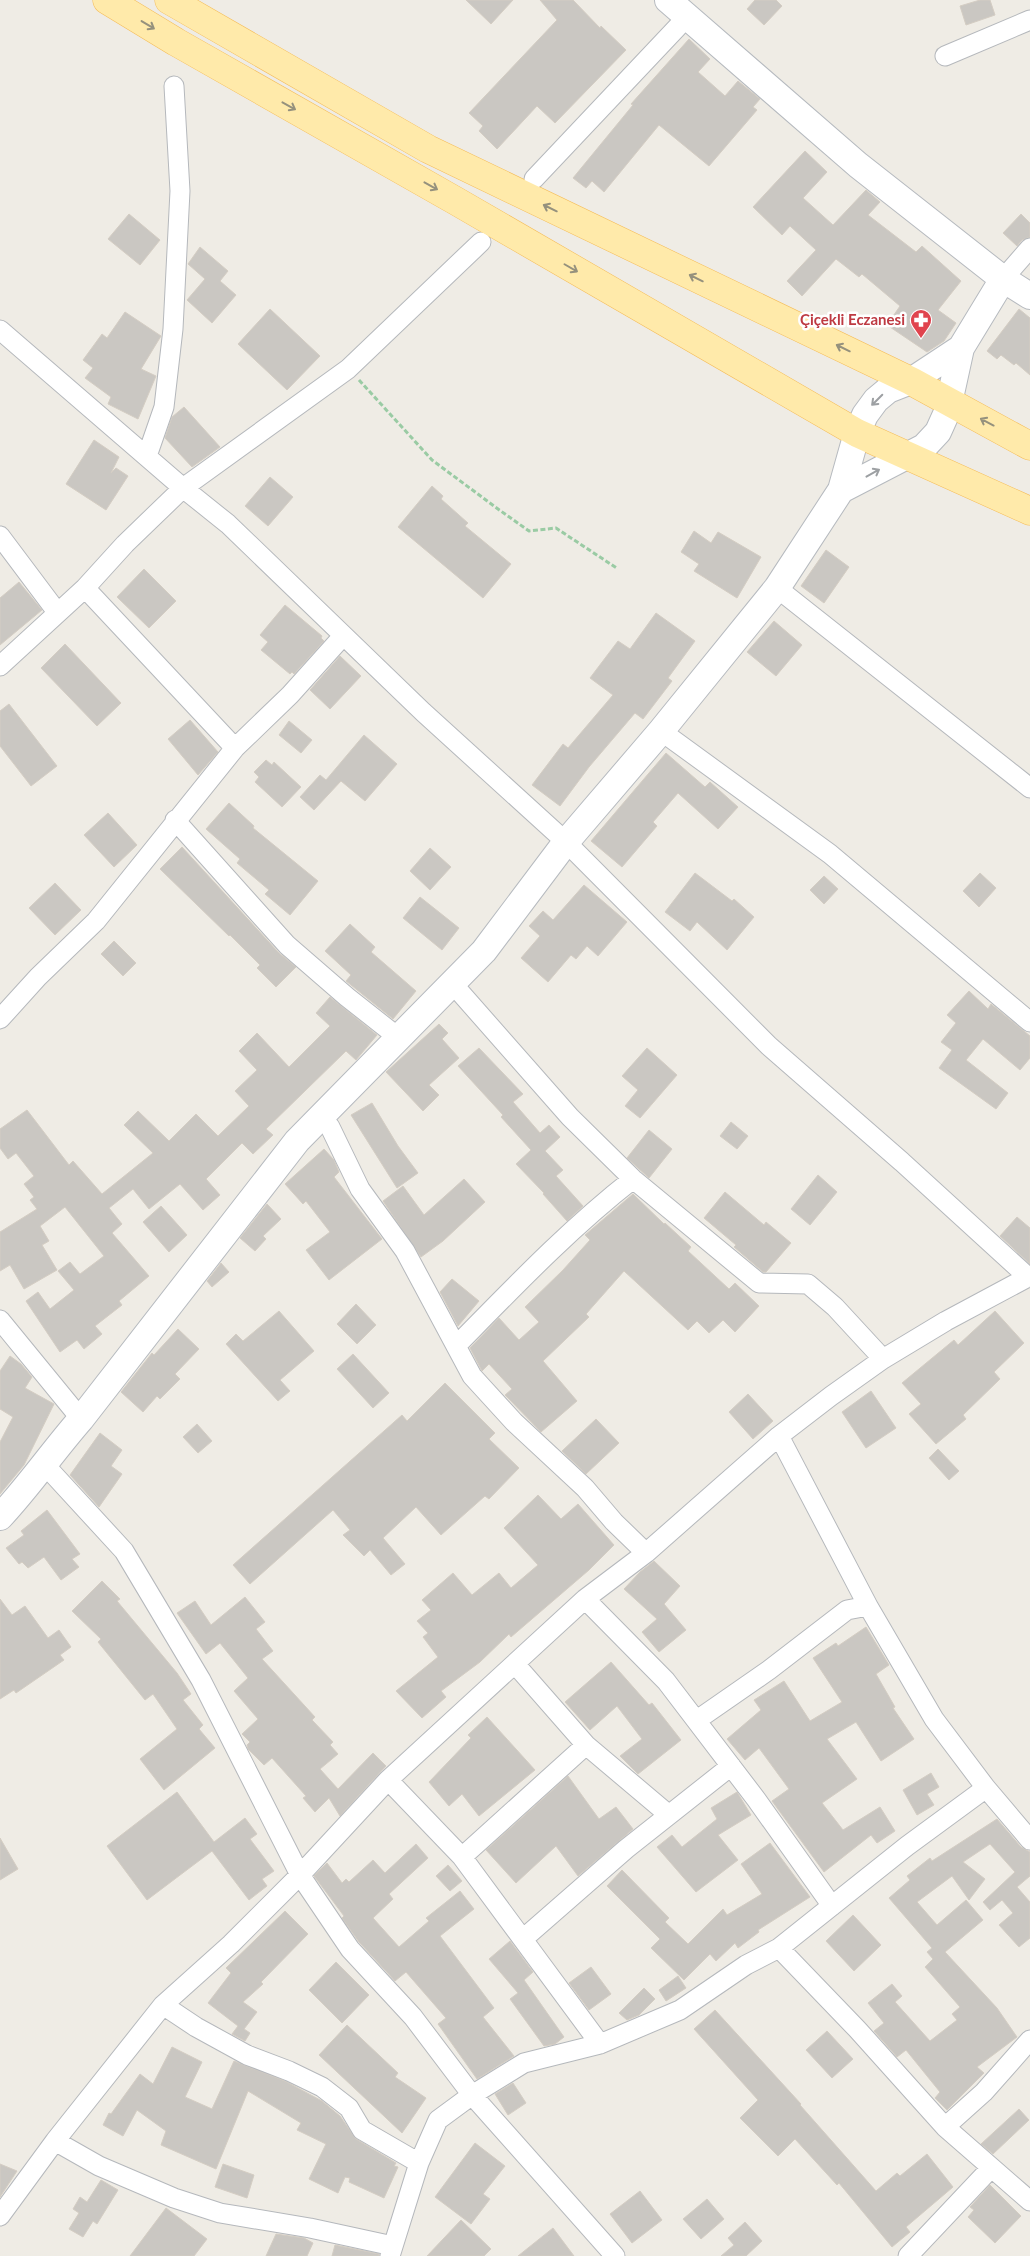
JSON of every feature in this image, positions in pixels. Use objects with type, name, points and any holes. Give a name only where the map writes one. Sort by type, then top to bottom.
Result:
[{"type":"main road","points":[[107,0],[176,42],[456,200],[857,433],[1030,511]]},
{"type":"main road","points":[[168,0],[428,149],[911,381],[1030,446]]},
{"type":"main road","points":[[678,8],[858,165],[1003,279],[1030,296]]},
{"type":"main road","points":[[841,490],[924,447],[938,432],[947,412],[961,348],[1003,279]]},
{"type":"main road","points":[[0,1517],[27,1489],[44,1464],[297,1141],[484,951],[566,842],[661,731],[777,588],[841,490],[864,415],[876,400],[888,390],[911,381],[961,348]]},
{"type":"street","points":[[534,180],[678,8]]},
{"type":"street","points":[[945,56],[1030,20]]},
{"type":"street","points":[[148,456],[164,407],[173,329],[180,191],[174,86]]},
{"type":"street","points":[[0,666],[84,588],[125,544],[183,488],[348,369],[481,242]]},
{"type":"street","points":[[1003,279],[1030,248]]},
{"type":"street","points":[[0,330],[183,488],[228,524],[344,636],[566,842],[768,1046],[902,1162],[1029,1277],[946,1320],[883,1359],[779,1436],[646,1553],[585,1599],[388,1780],[300,1875],[231,1944],[163,2005],[55,2141],[0,2216]]},
{"type":"street","points":[[0,536],[57,612]]},
{"type":"street","points":[[84,588],[234,748]]},
{"type":"street","points":[[777,588],[1030,788]]},
{"type":"street","points":[[0,1019],[38,977],[96,921],[234,748],[290,694],[344,636]]},
{"type":"street","points":[[661,731],[830,854],[1030,1022]]},
{"type":"street","points":[[175,820],[287,945],[398,1038]]},
{"type":"street","points":[[452,983],[570,1117],[633,1179],[759,1283],[808,1284],[835,1307],[883,1359]]},
{"type":"street","points":[[322,1117],[330,1127],[360,1189],[405,1251],[472,1376],[536,1444],[585,1488],[614,1522],[646,1553]]},
{"type":"street","points":[[456,1346],[542,1258],[600,1205],[633,1179]]},
{"type":"street","points":[[0,1320],[81,1419]]},
{"type":"street","points":[[779,1436],[868,1606],[934,1719],[986,1788],[1030,1840]]},
{"type":"street","points":[[44,1464],[124,1551],[201,1680],[300,1875],[350,1949],[413,2017],[472,2095],[615,2256]]},
{"type":"street","points":[[585,1599],[666,1681],[731,1766],[832,1906]]},
{"type":"street","points":[[697,1720],[769,1670],[847,1610],[868,1606]]},
{"type":"street","points":[[515,1664],[586,1745],[669,1815]]},
{"type":"street","points":[[462,1858],[586,1745]]},
{"type":"street","points":[[523,1939],[626,1849],[731,1766]]},
{"type":"street","points":[[388,1780],[462,1858],[600,2044]]},
{"type":"street","points":[[55,2141],[99,2166],[174,2198],[220,2213],[310,2228],[391,2251],[419,2163],[438,2120],[472,2095],[524,2063],[600,2044],[680,2010],[746,1965],[780,1948],[907,1846],[986,1788]]},
{"type":"street","points":[[780,1948],[857,2029],[945,2127],[1030,2201]]},
{"type":"street","points":[[163,2005],[196,2027],[247,2055],[289,2071],[322,2087],[349,2108],[362,2130],[419,2163]]},
{"type":"street","points":[[945,2127],[984,2092],[1030,2040]]},
{"type":"street","points":[[908,2256],[991,2168]]},
{"type":"path","points":[[348,369],[432,460],[461,482],[529,530],[556,528],[618,569]]},
{"type":"building","points":[[466,0],[513,0],[491,24]]},
{"type":"building","points":[[540,0],[573,0],[600,28],[601,26],[626,50],[555,123],[537,106],[497,149],[479,131],[483,126],[469,113],[557,20]]},
{"type":"building","points":[[755,0],[776,0],[782,6],[764,25],[747,9]]},
{"type":"building","points":[[980,0],[990,0],[995,15],[966,25],[960,6]]},
{"type":"building","points":[[689,39],[710,59],[698,72],[725,96],[738,81],[760,99],[753,107],[757,110],[709,166],[659,125],[604,192],[592,181],[586,188],[573,178],[633,105],[631,104]]},
{"type":"building","points":[[805,151],[827,172],[803,198],[833,225],[866,190],[880,202],[868,215],[916,252],[922,246],[961,281],[938,310],[956,323],[944,341],[927,352],[887,325],[900,306],[862,274],[859,277],[836,259],[802,296],[787,281],[816,250],[790,226],[782,235],[753,207]]},
{"type":"building","points":[[129,214],[160,240],[140,265],[108,239]]},
{"type":"building","points":[[1021,214],[1030,223],[1030,237],[1022,240],[1017,246],[1003,233]]},
{"type":"building","points":[[200,247],[228,271],[220,281],[236,295],[212,323],[187,300],[205,279],[188,264]]},
{"type":"building","points":[[270,309],[320,356],[287,390],[238,344]]},
{"type":"building","points":[[1019,309],[1030,318],[1030,375],[1016,363],[1014,365],[1001,355],[997,359],[987,351]]},
{"type":"building","points":[[125,312],[161,336],[141,369],[156,376],[138,419],[108,404],[111,397],[85,378],[93,368],[83,360],[102,334],[107,338]]},
{"type":"building","points":[[184,407],[220,447],[192,467],[165,438],[172,417]]},
{"type":"building","points":[[94,440],[119,457],[111,473],[116,468],[128,476],[106,510],[66,484]]},
{"type":"building","points":[[270,477],[293,497],[268,526],[245,506]]},
{"type":"building","points":[[432,486],[443,496],[441,499],[468,523],[465,526],[511,564],[483,598],[398,527]]},
{"type":"building","points":[[694,531],[711,543],[718,532],[761,557],[737,598],[694,571],[699,564],[681,552]]},
{"type":"building","points":[[826,550],[849,567],[824,603],[801,586]]},
{"type":"building","points":[[144,569],[176,601],[149,628],[117,597]]},
{"type":"building","points":[[19,582],[42,610],[0,645],[0,598]]},
{"type":"building","points":[[285,605],[322,636],[321,638],[324,641],[294,674],[292,672],[290,674],[261,650],[268,642],[260,635]]},
{"type":"building","points":[[656,613],[695,641],[668,678],[672,681],[643,719],[635,713],[589,767],[560,806],[532,785],[563,744],[568,748],[613,695],[590,678],[618,641],[630,649]]},
{"type":"building","points":[[774,621],[802,645],[776,676],[747,652]]},
{"type":"building","points":[[65,644],[121,703],[97,726],[41,668]]},
{"type":"building","points":[[340,656],[361,676],[330,709],[310,690]]},
{"type":"building","points":[[9,704],[57,766],[31,786],[0,746],[0,711]]},
{"type":"building","points":[[190,720],[218,752],[198,775],[168,739]]},
{"type":"building","points":[[289,721],[312,740],[301,753],[279,735]]},
{"type":"building","points":[[364,735],[397,764],[365,801],[341,781],[314,810],[300,797],[320,775],[326,780]]},
{"type":"building","points":[[666,753],[705,787],[710,782],[738,807],[718,829],[678,793],[653,822],[657,826],[622,867],[591,841]]},
{"type":"building","points":[[266,760],[272,765],[274,762],[301,787],[282,807],[255,782],[259,777],[254,772]]},
{"type":"building","points":[[229,803],[254,826],[253,828],[318,881],[290,915],[265,894],[269,890],[237,863],[240,859],[206,829]]},
{"type":"building","points":[[108,813],[137,845],[114,867],[84,835]]},
{"type":"building","points":[[182,847],[279,953],[296,967],[276,987],[257,968],[260,965],[160,869]]},
{"type":"building","points":[[430,848],[451,867],[430,890],[410,871]]},
{"type":"building","points":[[695,873],[732,901],[734,899],[754,917],[727,950],[697,922],[690,931],[665,912]]},
{"type":"building","points":[[980,873],[996,888],[979,907],[963,891]]},
{"type":"building","points":[[824,876],[838,889],[824,904],[810,890]]},
{"type":"building","points":[[55,883],[81,910],[55,935],[29,908]]},
{"type":"building","points":[[584,885],[627,922],[598,956],[587,946],[576,959],[571,955],[548,982],[521,958],[540,936],[529,926],[543,911],[553,920]]},
{"type":"building","points":[[420,897],[459,928],[442,950],[403,918]]},
{"type":"building","points":[[350,924],[375,947],[371,952],[416,991],[393,1019],[346,981],[351,975],[325,951]]},
{"type":"building","points":[[114,941],[136,963],[123,976],[101,954]]},
{"type":"building","points":[[969,991],[988,1009],[991,1004],[1030,1036],[1030,1058],[1020,1070],[983,1039],[966,1060],[1008,1093],[996,1109],[939,1068],[952,1050],[941,1042],[956,1023],[947,1015]]},
{"type":"building","points":[[330,997],[377,1035],[356,1060],[346,1051],[266,1129],[273,1135],[253,1154],[242,1143],[206,1179],[220,1195],[203,1210],[180,1184],[149,1209],[133,1189],[109,1208],[122,1224],[112,1233],[149,1276],[119,1301],[122,1305],[95,1326],[102,1334],[84,1349],[77,1340],[60,1352],[26,1301],[38,1292],[50,1309],[74,1290],[58,1271],[70,1262],[80,1274],[104,1256],[65,1207],[40,1226],[49,1241],[42,1245],[57,1270],[24,1289],[10,1265],[0,1271],[0,1232],[37,1209],[30,1200],[34,1197],[24,1184],[34,1176],[16,1153],[8,1159],[0,1148],[0,1129],[27,1110],[69,1165],[73,1161],[102,1194],[153,1153],[124,1125],[138,1111],[169,1141],[196,1114],[218,1136],[249,1106],[235,1091],[257,1070],[239,1051],[257,1033],[289,1067],[330,1026],[316,1013]]},
{"type":"building","points":[[439,1024],[448,1033],[442,1039],[459,1058],[429,1085],[439,1095],[423,1111],[386,1072]]},
{"type":"building","points":[[479,1048],[523,1094],[513,1102],[540,1133],[549,1125],[560,1137],[545,1151],[563,1170],[556,1176],[583,1206],[567,1221],[544,1193],[516,1164],[531,1150],[501,1117],[503,1115],[458,1066]]},
{"type":"building","points":[[647,1048],[677,1075],[640,1118],[625,1106],[638,1090],[622,1076]]},
{"type":"building","points":[[372,1103],[398,1146],[418,1173],[397,1188],[351,1115]]},
{"type":"building","points":[[731,1122],[748,1136],[737,1149],[720,1136]]},
{"type":"building","points":[[649,1130],[672,1149],[649,1178],[627,1158]]},
{"type":"building","points":[[324,1149],[334,1160],[339,1172],[334,1177],[382,1239],[329,1280],[306,1250],[330,1232],[306,1201],[303,1204],[285,1184]]},
{"type":"building","points":[[818,1175],[837,1192],[810,1225],[791,1209]]},
{"type":"building","points":[[464,1179],[485,1202],[443,1241],[421,1257],[383,1201],[403,1186],[424,1215]]},
{"type":"building","points":[[725,1192],[764,1225],[766,1222],[791,1243],[766,1272],[763,1272],[734,1247],[736,1245],[704,1218]]},
{"type":"building","points":[[633,1194],[691,1247],[688,1251],[729,1289],[735,1283],[759,1306],[735,1332],[723,1320],[709,1333],[697,1321],[688,1330],[624,1271],[586,1314],[589,1317],[543,1361],[577,1401],[541,1432],[505,1395],[512,1389],[489,1364],[482,1371],[470,1348],[499,1318],[519,1340],[539,1322],[525,1307],[563,1270],[590,1240],[585,1235]]},
{"type":"building","points":[[267,1204],[281,1219],[263,1236],[266,1239],[255,1251],[240,1238]]},
{"type":"building","points":[[161,1206],[187,1235],[169,1252],[143,1222]]},
{"type":"building","points":[[1017,1217],[1030,1228],[1030,1264],[1000,1236]]},
{"type":"building","points":[[221,1263],[229,1272],[212,1287],[207,1281]]},
{"type":"building","points":[[452,1279],[479,1301],[458,1326],[440,1292]]},
{"type":"building","points":[[356,1304],[376,1325],[357,1344],[337,1324]]},
{"type":"building","points":[[279,1311],[314,1351],[280,1380],[290,1391],[278,1401],[226,1344],[236,1334],[243,1341]]},
{"type":"building","points":[[995,1311],[1024,1343],[994,1372],[1000,1379],[963,1415],[966,1419],[936,1444],[909,1414],[921,1404],[902,1383],[954,1340],[958,1345]]},
{"type":"building","points":[[178,1329],[199,1349],[175,1374],[180,1379],[160,1399],[157,1396],[143,1412],[121,1392],[152,1353],[154,1355]]},
{"type":"building","points":[[353,1354],[389,1393],[373,1408],[337,1369]]},
{"type":"building","points":[[10,1356],[21,1364],[32,1377],[25,1388],[54,1404],[24,1465],[0,1494],[0,1442],[13,1417],[0,1409],[0,1371]]},
{"type":"building","points":[[445,1383],[495,1433],[489,1439],[519,1468],[489,1499],[485,1496],[441,1535],[416,1507],[383,1538],[405,1564],[391,1575],[370,1550],[364,1556],[343,1535],[350,1530],[333,1510],[250,1584],[233,1565],[402,1415],[407,1421]]},
{"type":"building","points":[[871,1391],[896,1428],[866,1448],[842,1412]]},
{"type":"building","points":[[748,1394],[773,1421],[753,1439],[729,1412]]},
{"type":"building","points":[[596,1419],[619,1443],[586,1474],[562,1451]]},
{"type":"building","points":[[197,1424],[212,1441],[198,1453],[183,1437]]},
{"type":"building","points":[[100,1433],[122,1450],[111,1466],[122,1474],[99,1507],[70,1475]]},
{"type":"building","points":[[938,1449],[959,1471],[949,1480],[929,1458]]},
{"type":"building","points":[[538,1495],[561,1519],[578,1504],[614,1545],[589,1570],[511,1637],[509,1634],[480,1662],[441,1691],[446,1697],[422,1718],[396,1691],[438,1657],[423,1637],[428,1633],[417,1621],[431,1610],[422,1600],[453,1573],[472,1595],[499,1573],[511,1588],[538,1565],[504,1528]]},
{"type":"building","points":[[47,1510],[80,1554],[72,1559],[79,1567],[61,1580],[44,1557],[28,1568],[22,1562],[19,1564],[6,1548],[24,1535],[21,1531]]},
{"type":"building","points":[[654,1561],[680,1586],[664,1604],[686,1630],[659,1652],[642,1632],[657,1619],[624,1589],[640,1572]]},
{"type":"building","points":[[102,1581],[120,1599],[117,1601],[177,1673],[191,1694],[183,1700],[203,1725],[199,1729],[215,1748],[164,1790],[140,1759],[177,1729],[153,1694],[145,1700],[98,1642],[101,1639],[72,1611]]},
{"type":"building","points":[[245,1597],[265,1622],[256,1629],[273,1651],[262,1659],[315,1717],[312,1720],[333,1742],[330,1745],[338,1754],[320,1769],[338,1789],[373,1753],[386,1766],[340,1816],[329,1798],[315,1812],[303,1798],[306,1796],[272,1758],[264,1765],[248,1749],[247,1745],[250,1742],[242,1734],[258,1719],[234,1691],[248,1678],[220,1643],[206,1654],[177,1613],[195,1601],[211,1625]]},
{"type":"building","points":[[0,1599],[12,1615],[25,1606],[48,1638],[59,1630],[71,1647],[60,1655],[64,1660],[16,1693],[14,1690],[0,1699]]},
{"type":"building","points":[[866,1627],[889,1665],[876,1674],[895,1707],[893,1708],[914,1739],[881,1761],[856,1722],[827,1739],[857,1779],[822,1803],[843,1830],[880,1807],[895,1831],[877,1843],[871,1835],[824,1872],[772,1801],[789,1789],[759,1748],[745,1760],[727,1739],[761,1710],[754,1700],[784,1681],[810,1721],[842,1702],[813,1658],[836,1643],[838,1646]]},
{"type":"building","points":[[611,1662],[649,1705],[652,1703],[681,1740],[638,1774],[620,1756],[642,1739],[617,1706],[590,1730],[565,1702]]},
{"type":"building","points":[[487,1717],[535,1770],[479,1816],[462,1794],[449,1806],[429,1782],[471,1738],[468,1735]]},
{"type":"building","points":[[931,1773],[939,1787],[927,1794],[934,1805],[917,1815],[903,1790]]},
{"type":"building","points":[[568,1776],[599,1819],[616,1807],[633,1829],[578,1876],[556,1846],[516,1883],[486,1850]]},
{"type":"building","points":[[177,1792],[214,1842],[245,1818],[257,1834],[250,1839],[274,1871],[262,1879],[267,1886],[249,1900],[212,1851],[147,1900],[107,1846]]},
{"type":"building","points":[[737,1792],[751,1815],[718,1835],[738,1860],[696,1892],[657,1847],[672,1835],[682,1847],[717,1819],[711,1808]]},
{"type":"building","points":[[997,1819],[1021,1847],[1030,1852],[1030,1876],[1017,1887],[1030,1902],[1030,1938],[1019,1947],[999,1925],[1013,1913],[1002,1900],[990,1910],[983,1902],[1015,1872],[990,1844],[963,1862],[985,1879],[969,1900],[952,1876],[917,1902],[937,1925],[966,1900],[983,1920],[945,1952],[997,2008],[1017,2037],[977,2067],[984,2073],[947,2110],[935,2098],[940,2092],[906,2050],[897,2057],[874,2031],[884,2023],[868,2003],[892,1984],[902,1996],[895,2002],[930,2041],[957,2020],[952,2014],[960,2007],[925,1967],[933,1959],[927,1952],[932,1948],[889,1898],[910,1880],[907,1876],[930,1858],[932,1861]]},
{"type":"building","points":[[0,1838],[18,1869],[0,1880]]},
{"type":"building","points":[[770,1843],[810,1897],[758,1930],[759,1932],[738,1948],[735,1943],[716,1961],[710,1954],[684,1980],[651,1948],[660,1939],[607,1886],[622,1870],[669,1918],[665,1922],[688,1944],[723,1909],[727,1915],[762,1894],[741,1864]]},
{"type":"building","points":[[416,1844],[428,1858],[389,1894],[393,1899],[373,1918],[399,1947],[429,1921],[426,1918],[460,1891],[474,1909],[440,1936],[494,2008],[483,2017],[514,2056],[477,2079],[438,2024],[446,2018],[406,1972],[395,1981],[359,1942],[342,1918],[344,1916],[314,1876],[327,1863],[342,1883],[346,1879],[349,1882],[373,1860],[385,1873]]},
{"type":"building","points":[[448,1865],[462,1881],[450,1891],[436,1876]]},
{"type":"building","points":[[285,1911],[308,1934],[261,1982],[263,1984],[243,2002],[257,2012],[244,2029],[250,2033],[245,2041],[232,2034],[238,2026],[208,2003],[231,1973],[226,1968]]},
{"type":"building","points":[[853,1915],[881,1945],[854,1971],[826,1941]]},
{"type":"building","points":[[510,1941],[533,1972],[524,1980],[564,2037],[555,2044],[544,2046],[510,1999],[518,1993],[489,1959]]},
{"type":"building","points":[[336,1962],[369,1995],[342,2023],[309,1990]]},
{"type":"building","points":[[591,1967],[611,1994],[589,2010],[569,1983]]},
{"type":"building","points":[[678,1976],[686,1988],[666,2001],[659,1990]]},
{"type":"building","points":[[644,1988],[655,1999],[639,2015],[627,2020],[619,2013]]},
{"type":"building","points":[[715,2010],[801,2104],[876,2191],[897,2173],[900,2176],[927,2154],[953,2187],[906,2227],[910,2232],[892,2247],[839,2183],[837,2185],[795,2139],[778,2156],[740,2118],[758,2100],[694,2029]]},
{"type":"building","points":[[347,2025],[398,2073],[395,2077],[426,2098],[402,2133],[319,2055]]},
{"type":"building","points":[[827,2031],[853,2059],[832,2078],[806,2050]]},
{"type":"building","points":[[172,2047],[202,2062],[185,2097],[212,2109],[234,2061],[285,2081],[322,2101],[340,2116],[356,2139],[396,2163],[394,2166],[398,2167],[384,2198],[349,2182],[350,2178],[345,2177],[338,2193],[309,2179],[326,2144],[297,2130],[301,2123],[248,2091],[216,2169],[161,2145],[166,2131],[137,2110],[123,2136],[103,2125],[109,2113],[111,2114],[140,2074],[153,2084]]},
{"type":"building","points":[[513,2083],[526,2103],[508,2115],[495,2094]]},
{"type":"building","points":[[1019,2109],[1029,2120],[993,2154],[981,2144]]},
{"type":"building","points":[[475,2143],[505,2166],[483,2194],[490,2199],[471,2224],[435,2197]]},
{"type":"building","points":[[0,2164],[17,2171],[0,2197]]},
{"type":"building","points":[[223,2164],[254,2175],[247,2198],[215,2187]]},
{"type":"building","points":[[101,2180],[118,2190],[97,2224],[93,2221],[83,2237],[69,2229],[79,2213],[73,2209],[80,2197],[87,2202]]},
{"type":"building","points":[[990,2185],[1021,2216],[995,2243],[968,2217],[974,2210],[970,2207]]},
{"type":"building","points":[[640,2191],[662,2220],[632,2243],[610,2214]]},
{"type":"building","points":[[707,2199],[724,2219],[701,2239],[683,2219]]},
{"type":"building","points":[[166,2208],[207,2239],[194,2256],[130,2256]]},
{"type":"building","points":[[461,2220],[491,2249],[484,2256],[427,2256]]},
{"type":"building","points":[[745,2222],[762,2241],[746,2256],[721,2256],[734,2245],[728,2238]]},
{"type":"building","points":[[553,2228],[574,2256],[518,2256]]},
{"type":"building","points":[[276,2234],[304,2238],[313,2243],[307,2256],[266,2256]]},
{"type":"building","points":[[335,2245],[379,2254],[379,2256],[332,2256]]},
{"type":"place","name":"Çiçekli Eczanesi","points":[[921,339]]}]
